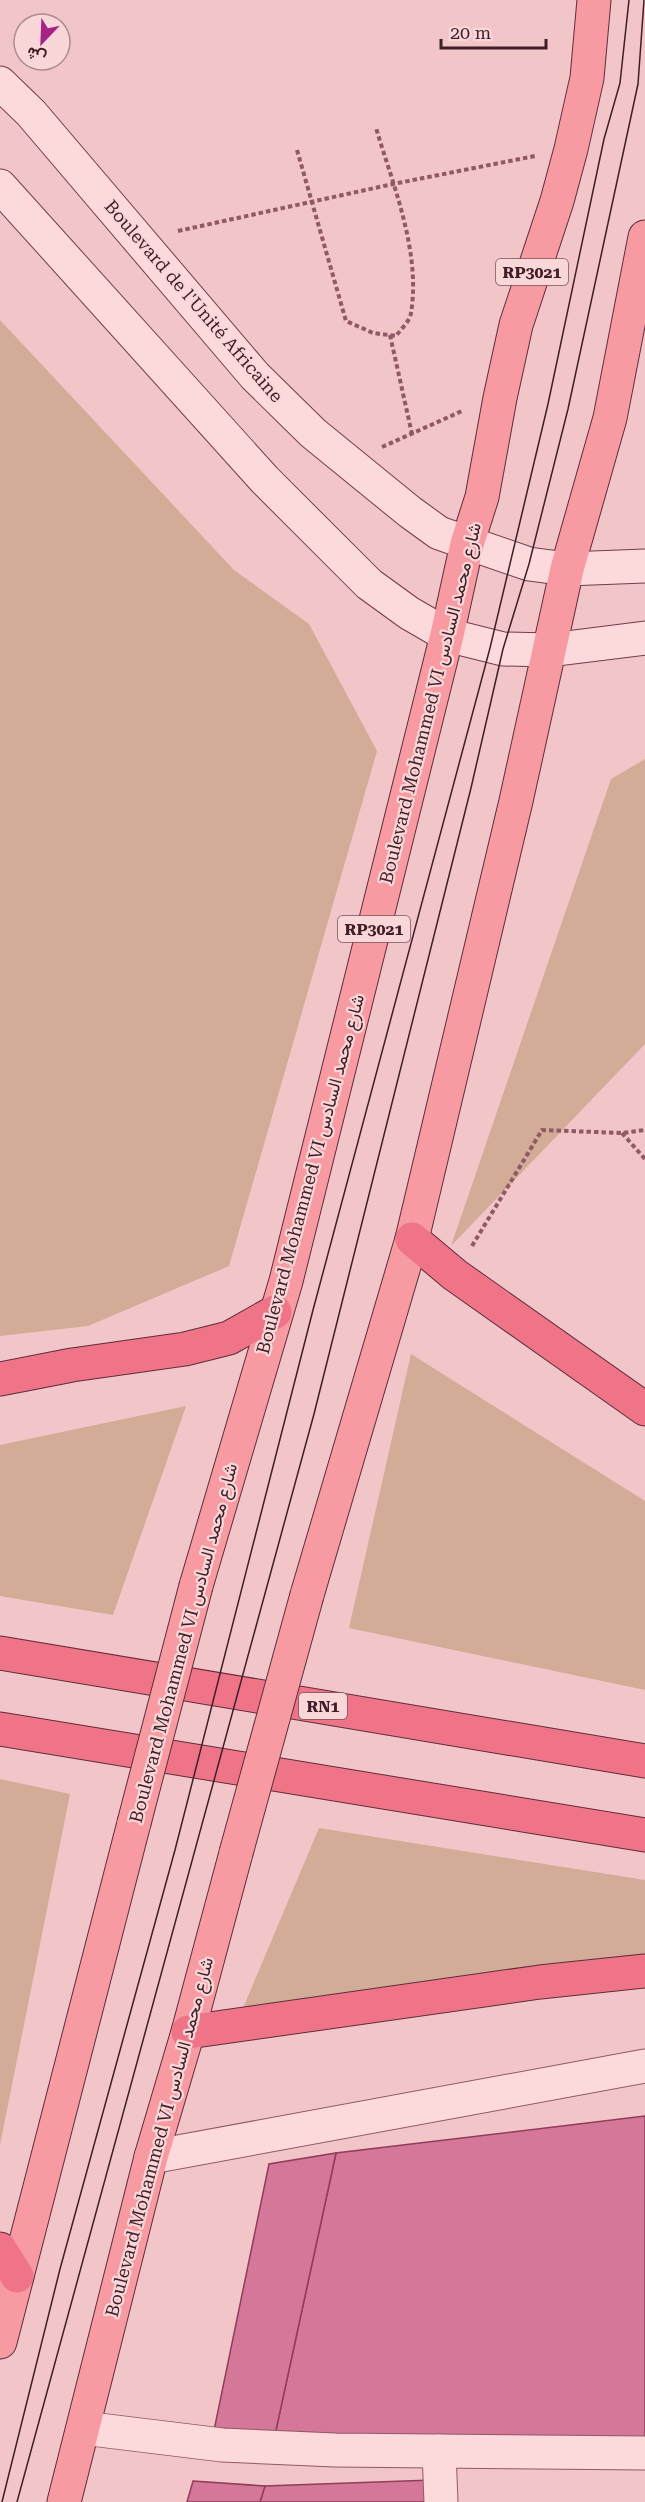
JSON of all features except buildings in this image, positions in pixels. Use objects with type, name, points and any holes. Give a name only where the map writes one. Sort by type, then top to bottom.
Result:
[{"type":"highway","points":[[412,1239],[455,1275],[645,1410]]},
{"type":"highway","points":[[0,1379],[72,1365],[185,1349],[229,1338],[275,1312]]},
{"type":"highway","name":"RN1","points":[[0,1653],[645,1761]]},
{"type":"highway","points":[[0,1730],[645,1835]]},
{"type":"highway","points":[[188,2032],[540,1982],[645,1971]]},
{"type":"highway","points":[[0,2249],[17,2276]]},
{"type":"main road","name":"Boulevard Mohammed VI شارع محمد السادس","points":[[0,2342],[196,1586],[286,1281],[447,635],[467,544],[482,498],[516,324],[571,149],[586,78],[594,0]]},
{"type":"main road","name":"Boulevard de l'Unité Africaine","points":[[0,83],[31,113],[255,376],[313,433],[440,533],[529,564],[567,569],[645,566]]},
{"type":"main road","points":[[0,186],[265,480],[369,584],[410,613],[447,635],[490,648],[550,650],[645,638]]},
{"type":"main road","name":"Boulevard Mohammed VI شارع محمد السادس","points":[[64,2502],[151,2157],[188,2032],[307,1595],[412,1239],[567,569],[610,418],[645,237]]},
{"type":"main road","points":[[151,2157],[645,2066]]},
{"type":"main road","points":[[83,2428],[222,2445],[439,2451],[645,2453]]},
{"type":"main road","points":[[439,2451],[441,2502]]},
{"type":"path","points":[[297,150],[346,321],[373,333],[396,336],[411,315],[412,275],[408,240],[376,128]]},
{"type":"path","points":[[140,240],[393,184],[571,149]]},
{"type":"path","points":[[390,335],[412,434]]},
{"type":"path","points":[[352,464],[389,442],[412,434],[449,415],[500,398]]},
{"type":"path","points":[[455,1275],[542,1130],[622,1132],[645,1130]]},
{"type":"path","points":[[622,1132],[645,1159]]},
{"type":"shaded area","points":[[0,320],[234,570],[309,624],[377,751],[229,1266],[88,1326],[0,1336]]},
{"type":"shaded area","points":[[645,759],[645,1044],[451,1246],[611,779]]},
{"type":"shaded area","points":[[411,1354],[645,1501],[645,1690],[349,1628]]},
{"type":"shaded area","points":[[186,1406],[113,1615],[0,1596],[0,1445]]},
{"type":"shaded area","points":[[0,1779],[70,1794],[0,2145]]},
{"type":"shaded area","points":[[319,1828],[645,1880],[645,1960],[243,2008]]},
{"type":"tram line","points":[[2,2502],[60,2269],[175,1850],[313,1310],[490,648],[548,404],[604,139],[620,83],[629,0]]},
{"type":"tram line","points":[[17,2502],[314,1414],[471,788],[503,649],[529,564],[568,409],[638,84],[644,0]]}]
